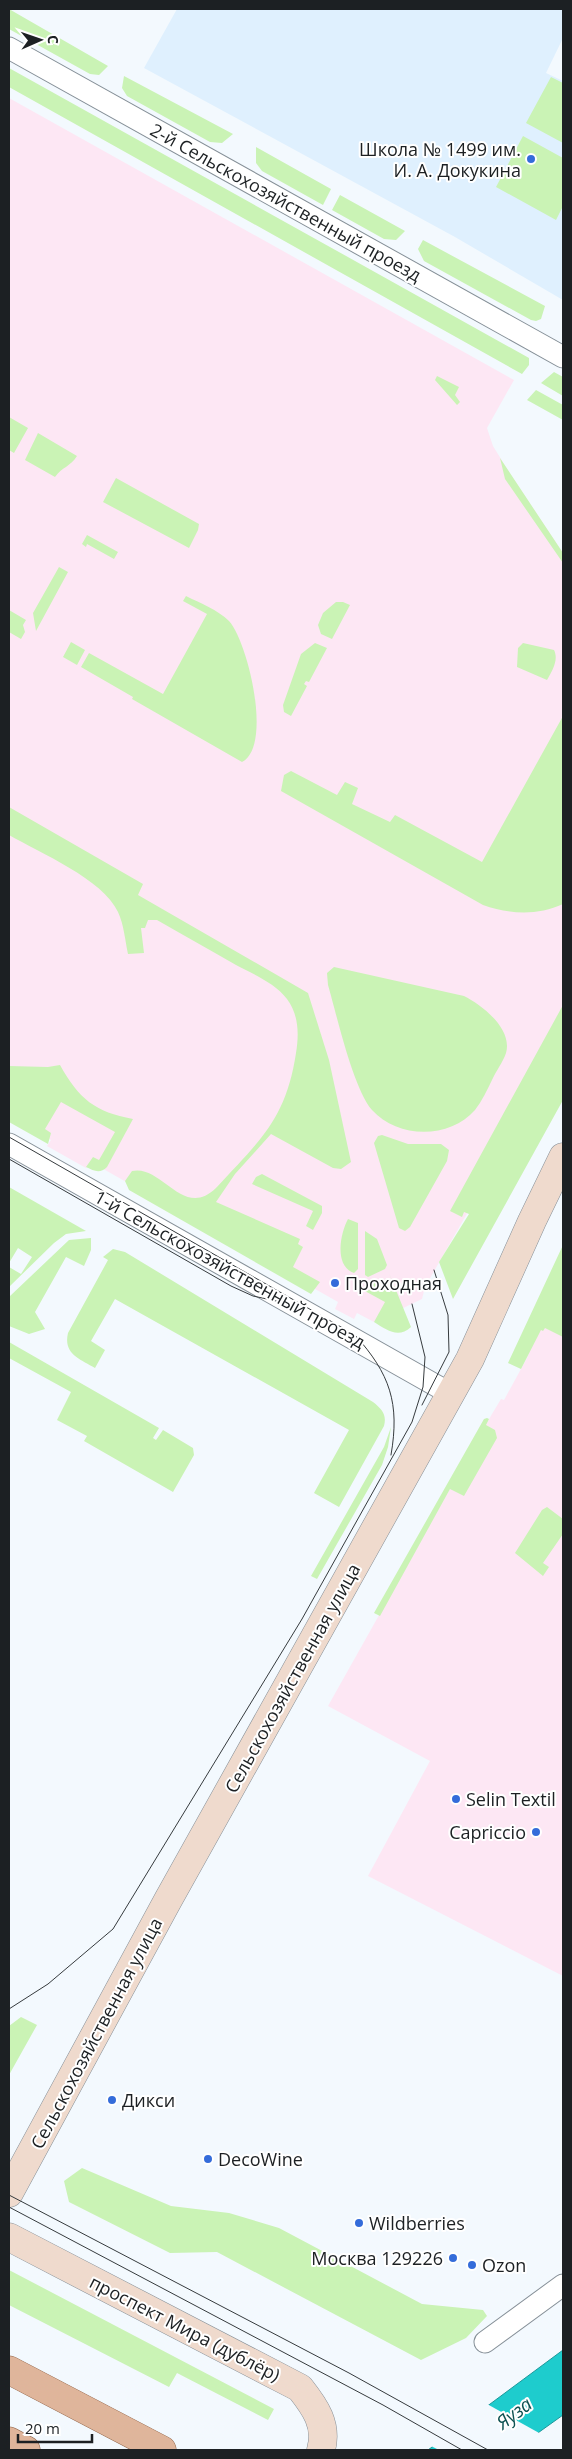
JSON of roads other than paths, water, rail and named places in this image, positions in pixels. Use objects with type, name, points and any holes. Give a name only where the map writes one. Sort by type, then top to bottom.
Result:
[{"type":"main road","name":"Сельскохозяйственная улица","points":[[9,2193],[173,1892],[470,1359],[563,1157]]},
{"type":"main road","name":"проспект Мира (дублёр)","points":[[9,2237],[300,2388],[315,2406],[322,2424],[321,2450]]},
{"type":"main road","points":[[9,2370],[162,2450]]},
{"type":"street","name":"2-й Сельскохозяйственный проезд","points":[[9,48],[563,357]]},
{"type":"street","name":"1-й Сельскохозяйственный проезд","points":[[9,1144],[451,1394]]},
{"type":"street","points":[[485,2342],[563,2285]]},
{"type":"water","name":"Яуза","points":[[563,2350],[563,2415],[514,2450],[428,2450]]},
{"type":"tram line","points":[[9,1137],[355,1335],[377,1363],[390,1390],[394,1420],[391,1455]]},
{"type":"tram line","points":[[9,1159],[231,1286],[253,1296],[295,1305]]},
{"type":"tram line","points":[[422,1405],[449,1352],[448,1315],[434,1270]]},
{"type":"tram line","points":[[9,2009],[48,1984],[113,1929],[302,1619],[412,1422],[423,1387],[425,1357],[412,1304]]},
{"type":"tram line","points":[[9,2195],[349,2373],[488,2450]]},
{"type":"tram line","points":[[9,2207],[383,2405],[462,2450]]},
{"type":"place","name":"Школа № 1499 им. И. А. Докукина","points":[[531,159]]},
{"type":"place","name":"Проходная","points":[[335,1283]]},
{"type":"place","name":"Selin Textil","points":[[456,1799]]},
{"type":"place","name":"Capriccio","points":[[536,1832]]},
{"type":"place","name":"Дикси","points":[[112,2100]]},
{"type":"place","name":"DecoWine","points":[[208,2159]]},
{"type":"place","name":"Wildberries","points":[[359,2223]]},
{"type":"place","name":"Москва 129226","points":[[453,2258]]},
{"type":"place","name":"Ozon","points":[[472,2265]]}]
